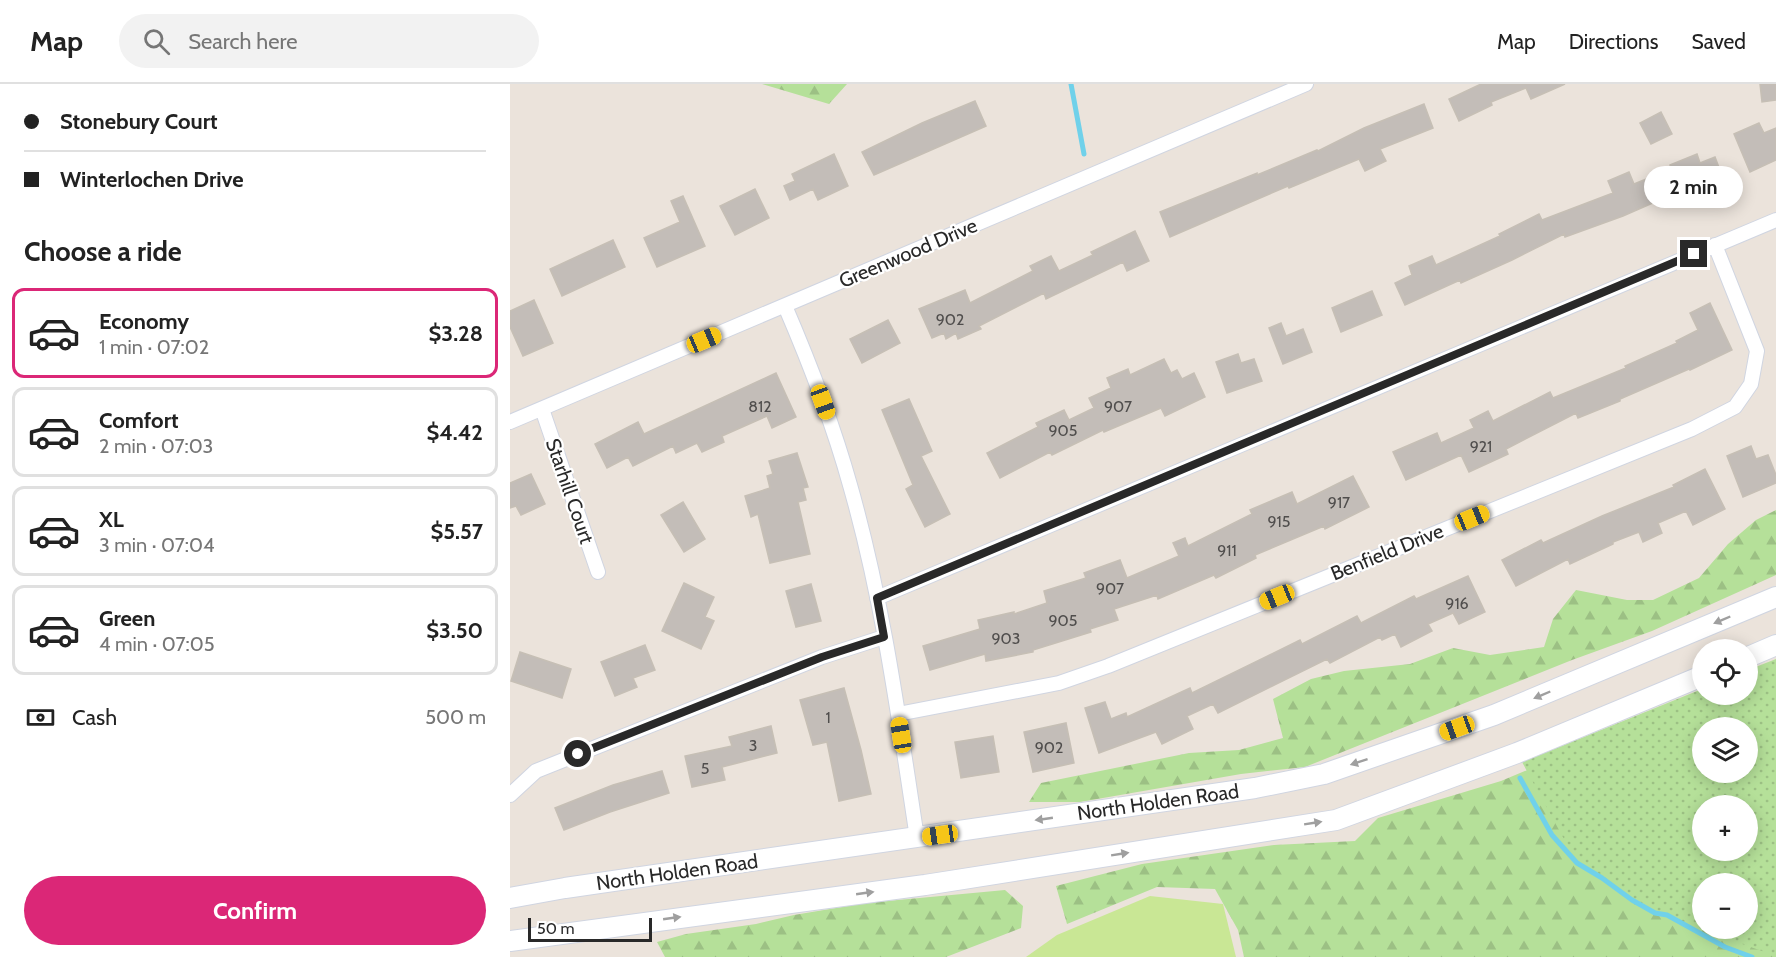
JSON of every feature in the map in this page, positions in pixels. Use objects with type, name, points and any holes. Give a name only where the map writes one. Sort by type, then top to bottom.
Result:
[{"type":"main road","name":"North Holden Road","points":[[510,898],[565,888],[1255,788],[1324,774],[1494,715],[1776,597]]},
{"type":"main road","points":[[1758,653],[1776,645]]},
{"type":"main road","points":[[510,941],[925,885],[1336,820],[1517,753],[1692,680]]},
{"type":"street","name":"Greenwood Drive","points":[[510,422],[1306,84]]},
{"type":"street","points":[[877,598],[1776,219]]},
{"type":"street","name":"Benfield Drive","points":[[898,714],[1059,683],[1108,666],[1692,429],[1735,407],[1751,384],[1756,351],[1715,244]]},
{"type":"street","points":[[785,306],[809,363],[850,485],[877,598],[917,838]]},
{"type":"street","name":"Starhill Court","points":[[542,409],[598,572]]},
{"type":"street","points":[[510,795],[536,771],[822,657],[884,637]]},
{"type":"green space","points":[[762,84],[847,84],[829,104]]},
{"type":"green space","points":[[1776,510],[1776,575],[1652,631],[1572,660],[1305,767],[1241,774],[1080,802],[1029,802],[1041,783],[1189,753],[1239,750],[1283,738],[1273,699],[1311,679],[1344,671],[1410,664],[1453,648],[1490,655],[1544,647],[1553,619],[1576,590],[1627,600],[1653,600],[1699,578],[1728,544],[1756,520]]},
{"type":"green space","points":[[1776,659],[1776,956],[1728,939],[1758,939],[1758,873],[1692,873],[1692,926],[1655,913],[1577,863],[1522,762],[1692,693],[1692,705],[1758,705],[1758,666]]},
{"type":"green space","points":[[1611,735],[1695,873],[1692,873],[1692,939],[1758,939],[1758,921],[1776,908],[1776,957],[1244,957],[1238,930],[1215,889],[1157,887],[1067,924],[1056,886],[1142,864],[1274,845],[1355,841],[1378,818],[1501,781]]},
{"type":"green space","points":[[1005,890],[1023,906],[1021,928],[946,957],[665,957],[657,942],[686,934],[756,924],[866,903]]},
{"type":"green space","points":[[1150,896],[1223,904],[1236,957],[1026,957],[1057,935]]},
{"type":"building","points":[[1481,84],[1565,84],[1531,99],[1526,88],[1491,102],[1492,105],[1459,121],[1449,99]]},
{"type":"building","points":[[1760,84],[1776,84],[1776,100],[1762,102]]},
{"type":"building","points":[[975,101],[986,126],[874,175],[862,152]]},
{"type":"building","points":[[1424,104],[1433,128],[1380,149],[1386,161],[1365,171],[1359,159],[1289,188],[1288,186],[1170,237],[1160,212],[1318,151],[1364,128]]},
{"type":"building","points":[[1661,112],[1672,134],[1651,144],[1640,123]]},
{"type":"building","points":[[1759,123],[1764,133],[1776,128],[1776,160],[1750,172],[1734,134]]},
{"type":"building","points":[[834,154],[848,186],[818,200],[813,189],[790,200],[784,186],[795,181],[792,174]]},
{"type":"building","points":[[1697,154],[1700,163],[1715,157],[1723,178],[1680,194],[1680,191],[1623,216],[1565,237],[1564,234],[1461,283],[1460,280],[1405,305],[1395,283],[1412,275],[1409,266],[1432,256],[1436,265],[1500,236],[1499,234],[1539,214],[1542,220],[1613,193],[1608,181],[1629,172],[1634,184],[1671,169],[1670,165]]},
{"type":"building","points":[[755,189],[769,218],[735,235],[720,206]]},
{"type":"building","points":[[683,196],[705,246],[657,267],[644,238],[680,222],[671,201]]},
{"type":"building","points":[[1135,231],[1149,261],[1127,271],[1123,262],[1046,299],[1044,293],[979,326],[981,329],[958,339],[956,333],[946,339],[944,333],[932,338],[919,309],[965,290],[970,303],[1033,271],[1030,266],[1051,256],[1059,271],[1093,255],[1091,252]]},
{"type":"building","points":[[613,240],[625,267],[562,296],[550,269]]},
{"type":"building","points":[[1372,291],[1382,315],[1341,332],[1332,308]]},
{"type":"building","points":[[534,300],[553,343],[523,356],[510,327],[510,311]]},
{"type":"building","points":[[1710,303],[1732,350],[1578,418],[1576,413],[1506,449],[1508,454],[1469,472],[1461,455],[1406,480],[1393,452],[1437,433],[1441,443],[1474,428],[1470,420],[1488,411],[1493,421],[1550,392],[1553,398],[1626,368],[1625,366],[1677,343],[1676,341],[1698,330],[1690,313]]},
{"type":"building","points":[[888,320],[900,343],[862,363],[850,339]]},
{"type":"building","points":[[1281,323],[1286,336],[1303,329],[1312,352],[1283,364],[1269,328]]},
{"type":"building","points":[[1238,354],[1241,363],[1254,359],[1262,381],[1227,393],[1216,362]]},
{"type":"building","points":[[1164,359],[1171,373],[1177,370],[1182,379],[1194,373],[1205,397],[1165,416],[1161,408],[1104,432],[1103,430],[1052,455],[1050,452],[1000,478],[987,453],[1038,427],[1036,423],[1064,410],[1069,420],[1094,408],[1089,398],[1111,388],[1107,378],[1128,369],[1130,375]]},
{"type":"building","points":[[776,373],[796,417],[772,428],[767,416],[722,436],[724,442],[702,452],[697,443],[676,453],[673,446],[633,466],[628,457],[607,468],[595,444],[638,422],[644,434]]},
{"type":"building","points":[[909,399],[932,451],[921,456],[950,514],[925,527],[906,489],[913,485],[882,410]]},
{"type":"building","points":[[1751,446],[1756,459],[1768,455],[1776,475],[1776,483],[1743,497],[1727,456]]},
{"type":"building","points":[[797,453],[808,487],[803,488],[806,500],[798,502],[810,554],[770,563],[758,514],[751,517],[745,496],[770,488],[767,476],[773,474],[769,461]]},
{"type":"building","points":[[1705,469],[1725,509],[1693,525],[1686,511],[1658,523],[1662,533],[1643,542],[1639,532],[1613,542],[1570,564],[1568,559],[1516,586],[1502,560],[1541,540],[1543,543],[1674,487],[1673,485]]},
{"type":"building","points":[[531,474],[545,504],[521,515],[516,506],[510,508],[510,483]]},
{"type":"building","points":[[1353,476],[1369,507],[1325,529],[1324,526],[1255,555],[1256,558],[1216,578],[1214,575],[1158,599],[1157,595],[1114,609],[1118,620],[1090,629],[1091,632],[1033,650],[1033,652],[986,661],[985,654],[930,670],[923,646],[980,629],[978,620],[1014,612],[1014,614],[1047,603],[1044,591],[1086,578],[1084,573],[1120,560],[1127,578],[1179,556],[1173,543],[1185,538],[1188,546],[1252,514],[1250,510],[1292,492],[1297,504]]},
{"type":"building","points":[[683,502],[705,539],[684,552],[661,515]]},
{"type":"building","points":[[1468,576],[1485,612],[1459,624],[1453,613],[1428,624],[1432,631],[1401,647],[1395,634],[1382,640],[1380,637],[1330,663],[1327,659],[1218,713],[1213,704],[1187,716],[1193,729],[1162,744],[1156,732],[1099,753],[1085,708],[1105,702],[1111,719],[1126,713],[1127,717],[1190,688],[1192,693],[1300,640],[1302,644],[1357,616],[1361,623],[1414,596],[1416,599]]},
{"type":"building","points":[[684,583],[714,597],[705,617],[714,621],[701,649],[662,631]]},
{"type":"building","points":[[811,584],[821,621],[796,627],[786,591]]},
{"type":"building","points":[[645,645],[655,670],[633,678],[637,687],[615,696],[601,662]]},
{"type":"building","points":[[520,652],[571,669],[562,698],[511,681]]},
{"type":"building","points":[[844,688],[871,794],[839,801],[827,742],[813,745],[800,700]]},
{"type":"building","points":[[1066,723],[1074,763],[1033,772],[1024,732]]},
{"type":"building","points":[[771,726],[777,753],[722,767],[725,780],[692,787],[685,756],[732,746],[729,737]]},
{"type":"building","points":[[993,736],[999,772],[961,778],[955,742]]},
{"type":"building","points":[[662,771],[669,793],[564,830],[555,808],[613,785]]},
{"type":"waterway","points":[[1071,84],[1084,154]]},
{"type":"waterway","points":[[1520,778],[1552,835],[1577,863],[1655,913],[1667,915],[1725,947],[1752,957]]},
{"type":"route","points":[[578,754],[822,657],[884,637],[877,598],[1694,254]]}]
